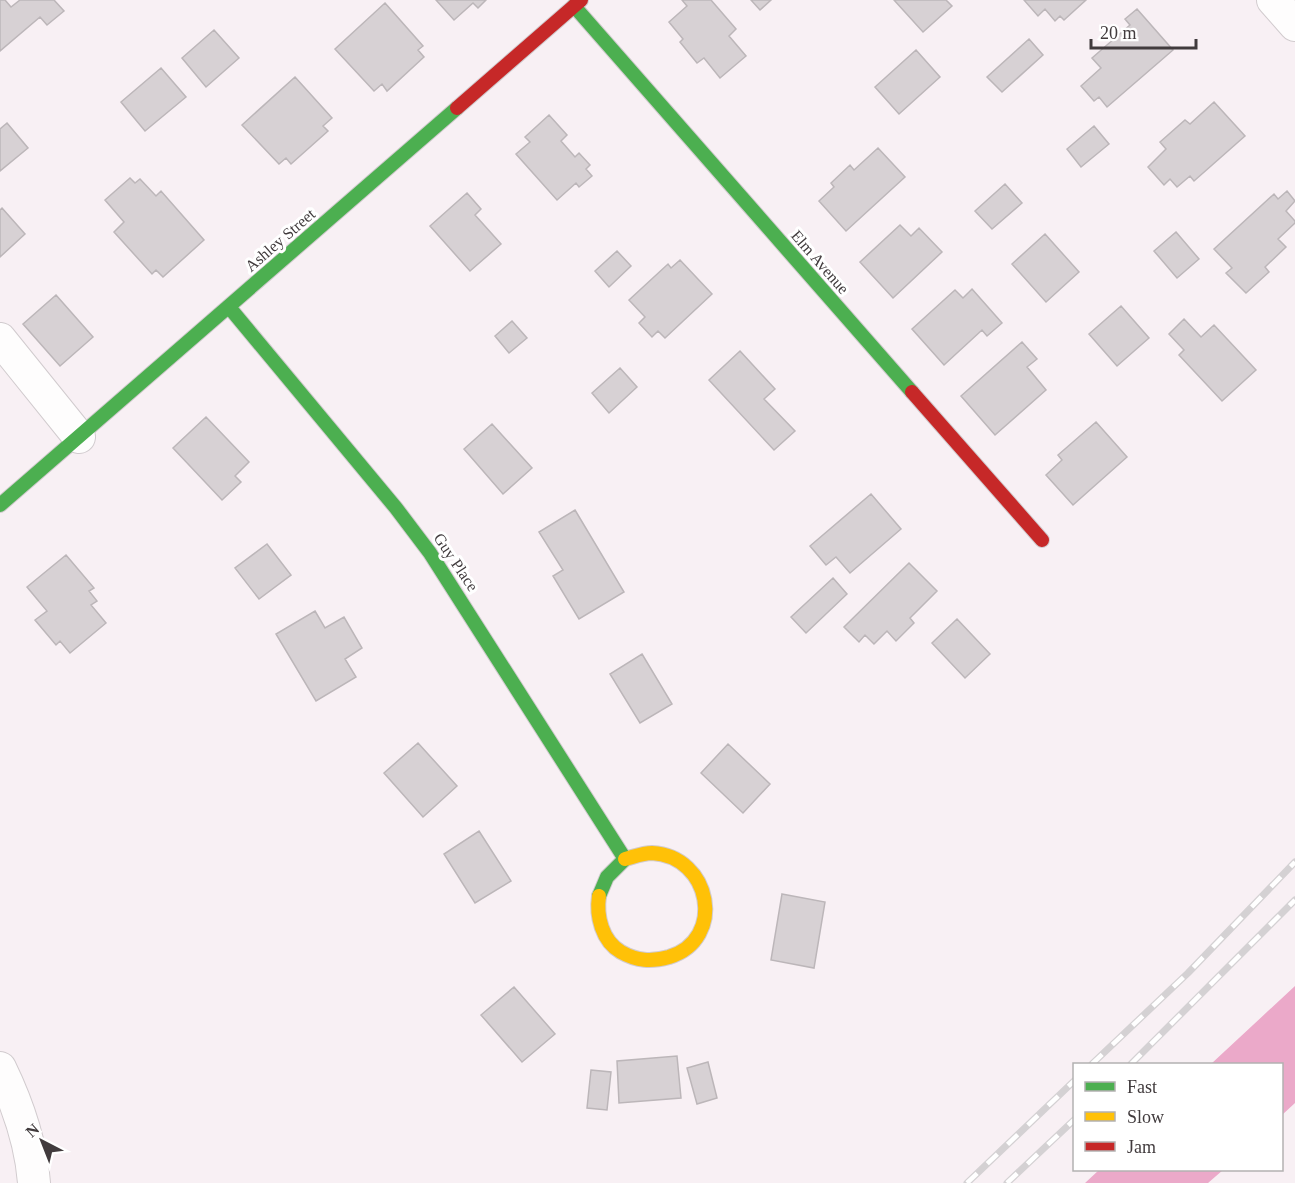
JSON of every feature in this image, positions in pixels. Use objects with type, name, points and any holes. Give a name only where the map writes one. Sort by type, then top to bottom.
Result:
[{"type":"street","points":[[1273,0],[1295,25]]},
{"type":"street","name":"Ashley Street","points":[[0,505],[578,3]]},
{"type":"street","name":"Elm Avenue","points":[[578,3],[1042,540]]},
{"type":"street","name":"Guy Place","points":[[229,307],[396,508],[430,553],[625,859]]},
{"type":"street","points":[[0,339],[79,437]]},
{"type":"street","points":[[648,852],[671,856],[682,862],[698,879],[704,896],[705,914],[697,936],[679,953],[658,961],[637,959],[618,950],[604,933],[597,913],[599,892],[609,872],[625,859],[648,852]]},
{"type":"street","points":[[0,1068],[21,1116],[29,1144],[34,1183]]},
{"type":"shaded area","points":[[1295,986],[1295,1103],[1283,1114],[1283,1063],[1212,1063]]},
{"type":"shaded area","points":[[1098,1171],[1222,1171],[1208,1183],[1085,1183]]},
{"type":"building","points":[[0,0],[5,0],[11,7],[20,0],[54,0],[64,11],[47,25],[40,17],[0,51]]},
{"type":"building","points":[[436,0],[486,0],[478,8],[473,3],[454,20]]},
{"type":"building","points":[[682,0],[711,0],[736,29],[729,36],[746,56],[720,78],[704,58],[697,63],[680,42],[683,39],[669,22],[687,6]]},
{"type":"building","points":[[751,0],[771,0],[760,10]]},
{"type":"building","points":[[894,0],[946,0],[952,6],[923,32]]},
{"type":"building","points":[[1024,0],[1086,0],[1064,20],[1060,16],[1055,21],[1045,9],[1038,16]]},
{"type":"building","points":[[385,3],[423,46],[418,50],[424,57],[387,91],[382,84],[374,91],[335,49]]},
{"type":"building","points":[[1137,9],[1173,50],[1107,107],[1099,97],[1094,101],[1081,86],[1101,68],[1092,58],[1130,25],[1125,19]]},
{"type":"building","points":[[214,30],[239,58],[206,87],[182,58]]},
{"type":"building","points":[[1029,39],[1043,55],[1002,92],[987,77]]},
{"type":"building","points":[[916,50],[940,77],[899,114],[875,87]]},
{"type":"building","points":[[161,68],[186,97],[145,131],[121,102]]},
{"type":"building","points":[[295,77],[332,118],[323,126],[328,131],[291,164],[286,158],[279,164],[242,125]]},
{"type":"building","points":[[1214,102],[1245,136],[1194,181],[1190,176],[1177,187],[1170,179],[1164,185],[1148,167],[1166,149],[1160,142],[1185,120],[1190,124]]},
{"type":"building","points":[[549,115],[567,135],[561,141],[575,157],[579,153],[590,165],[586,169],[592,176],[579,187],[576,183],[557,200],[516,154],[530,142],[525,137]]},
{"type":"building","points":[[7,123],[28,148],[0,171],[0,129]]},
{"type":"building","points":[[1094,126],[1109,144],[1081,167],[1067,149]]},
{"type":"building","points":[[878,148],[905,177],[846,231],[819,201],[834,187],[831,183],[850,165],[854,170]]},
{"type":"building","points":[[130,178],[135,183],[140,179],[156,196],[161,191],[204,240],[163,277],[156,270],[152,274],[114,232],[124,222],[105,200]]},
{"type":"building","points":[[1005,184],[1022,203],[992,229],[975,211]]},
{"type":"building","points":[[1287,191],[1295,201],[1286,211],[1295,223],[1278,239],[1286,247],[1265,267],[1269,272],[1246,293],[1226,273],[1232,268],[1214,249],[1274,194],[1278,199]]},
{"type":"building","points":[[467,193],[481,209],[475,215],[501,244],[470,271],[430,226]]},
{"type":"building","points":[[2,208],[25,234],[0,257],[0,210]]},
{"type":"building","points":[[900,225],[911,236],[919,228],[942,252],[893,298],[860,262]]},
{"type":"building","points":[[1176,232],[1199,259],[1177,278],[1154,251]]},
{"type":"building","points":[[1045,234],[1079,272],[1046,302],[1012,264]]},
{"type":"building","points":[[617,251],[631,266],[609,287],[595,271]]},
{"type":"building","points":[[680,260],[712,294],[665,338],[658,331],[652,337],[639,323],[645,317],[629,300],[668,264],[671,268]]},
{"type":"building","points":[[972,289],[1002,323],[987,336],[982,330],[944,365],[912,329],[955,290],[963,298]]},
{"type":"building","points":[[56,295],[93,337],[60,366],[23,324]]},
{"type":"building","points":[[1121,306],[1149,338],[1117,366],[1089,334]]},
{"type":"building","points":[[1184,319],[1201,337],[1214,325],[1256,370],[1222,401],[1179,355],[1184,350],[1169,334]]},
{"type":"building","points":[[512,321],[527,338],[509,353],[495,336]]},
{"type":"building","points":[[1022,342],[1037,359],[1027,367],[1046,390],[995,435],[961,396]]},
{"type":"building","points":[[740,351],[775,389],[764,399],[795,431],[774,450],[709,380]]},
{"type":"building","points":[[620,368],[637,387],[609,413],[592,393]]},
{"type":"building","points":[[206,417],[249,462],[235,476],[241,482],[222,500],[173,448]]},
{"type":"building","points":[[1096,422],[1127,457],[1073,505],[1046,475],[1062,460],[1058,455]]},
{"type":"building","points":[[492,424],[532,468],[503,494],[464,449]]},
{"type":"building","points":[[871,494],[901,529],[850,573],[836,557],[826,565],[810,546]]},
{"type":"building","points":[[575,510],[624,592],[579,619],[553,576],[563,570],[539,532]]},
{"type":"building","points":[[267,544],[291,575],[259,599],[235,568]]},
{"type":"building","points":[[66,555],[94,588],[89,591],[97,601],[91,605],[106,623],[70,653],[60,641],[56,645],[35,620],[47,611],[27,587]]},
{"type":"building","points":[[909,563],[937,591],[910,618],[914,623],[896,641],[887,631],[874,644],[865,635],[859,642],[844,627]]},
{"type":"building","points":[[833,578],[847,594],[806,633],[791,617]]},
{"type":"building","points":[[315,611],[325,628],[344,617],[362,648],[345,659],[356,677],[316,701],[276,634]]},
{"type":"building","points":[[957,619],[990,654],[965,678],[932,643]]},
{"type":"building","points":[[642,654],[672,704],[640,723],[610,674]]},
{"type":"building","points":[[418,743],[457,786],[423,817],[384,773]]},
{"type":"building","points":[[728,744],[770,784],[743,813],[701,773]]},
{"type":"building","points":[[479,831],[511,881],[475,903],[444,854]]},
{"type":"building","points":[[782,894],[825,902],[814,968],[771,960]]},
{"type":"building","points":[[514,987],[555,1034],[522,1062],[481,1015]]},
{"type":"building","points":[[677,1056],[681,1098],[619,1103],[617,1061]]},
{"type":"building","points":[[708,1062],[717,1098],[697,1104],[687,1068]]},
{"type":"building","points":[[591,1070],[611,1072],[607,1110],[587,1108]]},
{"type":"railway","points":[[1093,1063],[1188,973],[1295,862]]},
{"type":"railway","points":[[1132,1063],[1295,900]]},
{"type":"railway","points":[[967,1183],[1073,1082]]},
{"type":"railway","points":[[1007,1183],[1073,1121]]},
{"type":"traffic: fast","points":[[574,6],[912,392]]},
{"type":"traffic: fast","points":[[0,505],[457,108]]},
{"type":"traffic: fast","points":[[229,307],[396,508],[430,553],[625,859],[607,877],[599,896]]},
{"type":"traffic: slow","points":[[599,896],[598,912],[605,935],[614,947],[638,959],[656,960],[669,957],[687,947],[699,934],[705,917],[704,899],[699,882],[688,868],[672,858],[652,853],[625,859]]},
{"type":"traffic: jam","points":[[457,108],[581,0]]},
{"type":"traffic: jam","points":[[912,392],[1042,540]]}]
